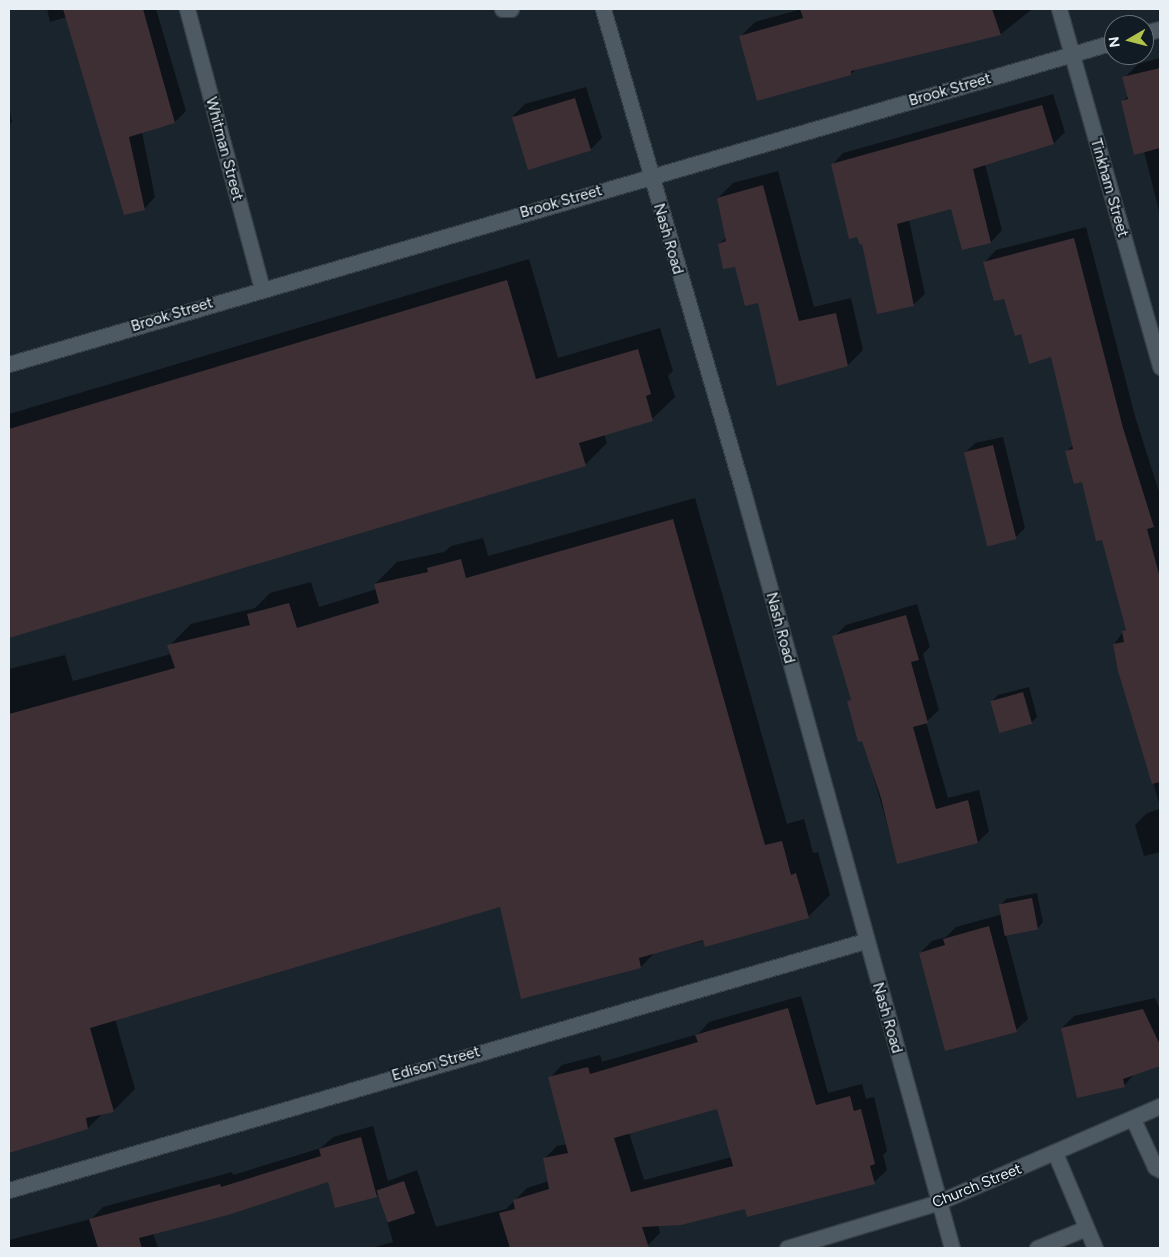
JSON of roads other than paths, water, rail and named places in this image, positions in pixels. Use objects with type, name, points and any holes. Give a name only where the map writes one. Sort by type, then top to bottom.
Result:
[{"type":"street","name":"Whitman Street","points":[[187,9],[262,289]]},
{"type":"street","name":"Nash Road","points":[[603,9],[743,491],[865,941],[952,1248]]},
{"type":"street","name":"Tinkham Street","points":[[1059,9],[1160,367]]},
{"type":"street","name":"Brook Street","points":[[9,364],[1104,45]]},
{"type":"street","name":"Edison Street","points":[[9,1190],[865,941]]},
{"type":"street","name":"Church Street","points":[[787,1248],[939,1202],[1160,1106]]},
{"type":"street","points":[[1133,1119],[1155,1167],[1160,1170]]},
{"type":"street","points":[[1055,1153],[1095,1248]]},
{"type":"street","points":[[1037,1248],[1086,1228]]}]
